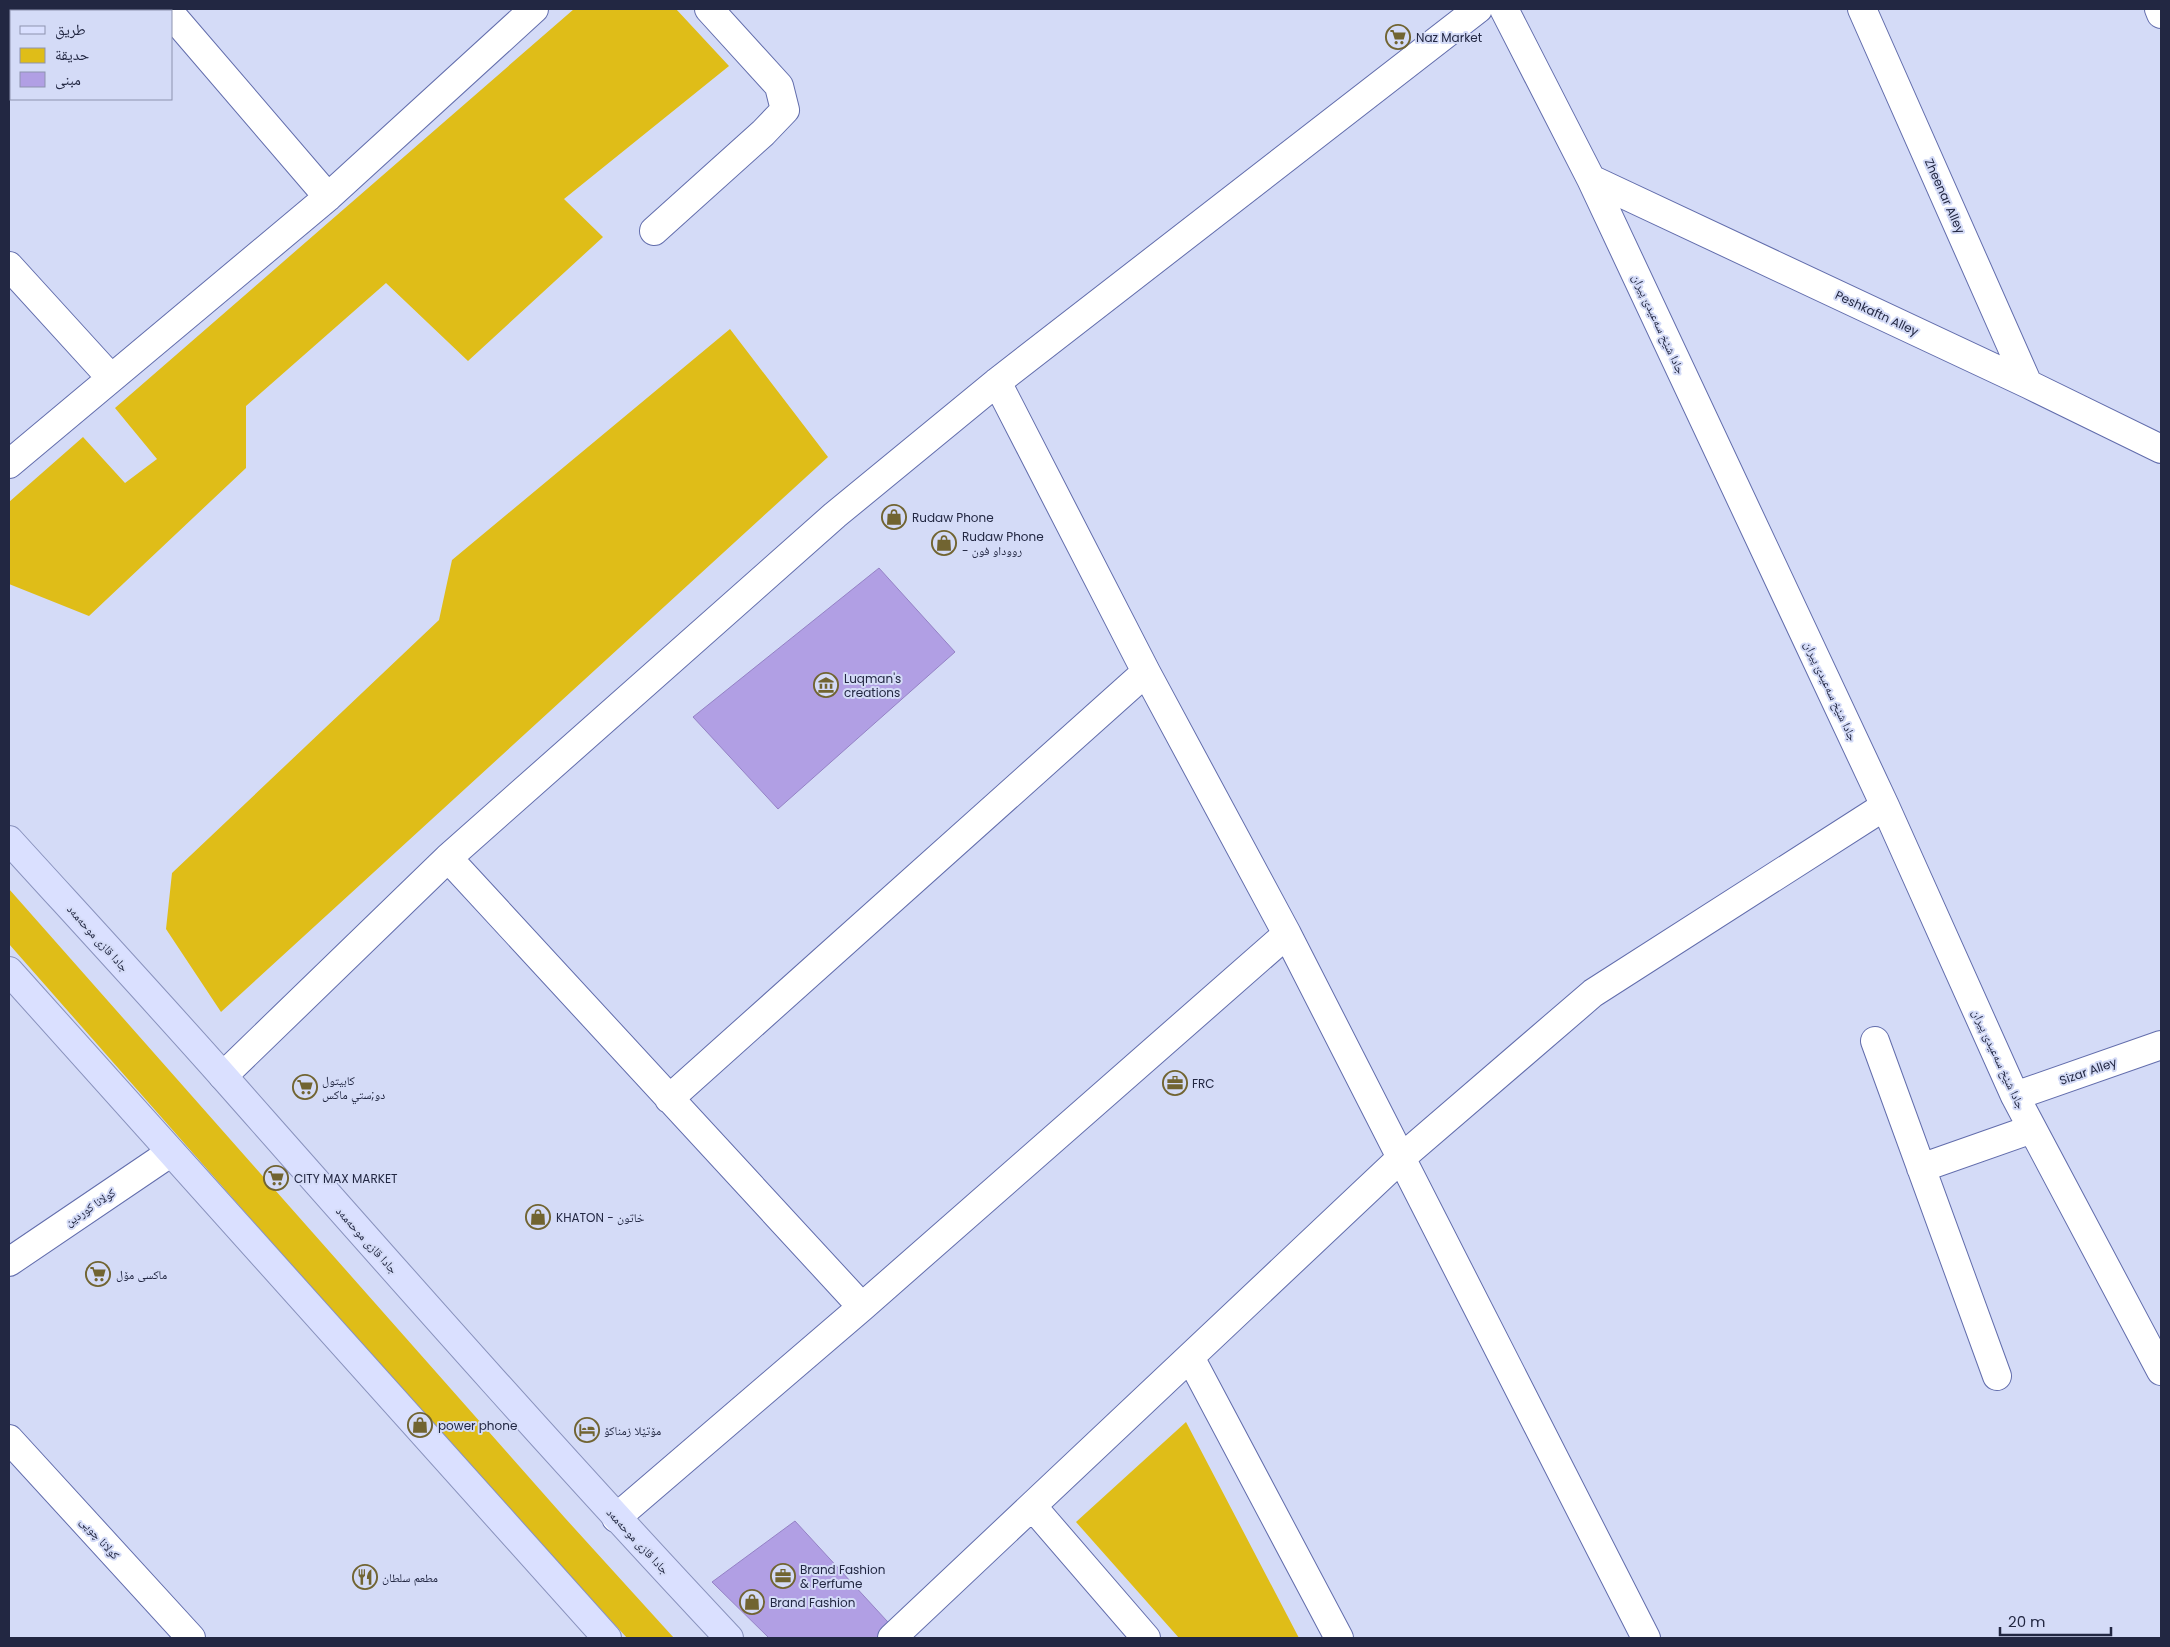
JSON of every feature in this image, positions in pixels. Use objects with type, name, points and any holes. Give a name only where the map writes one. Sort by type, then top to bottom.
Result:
[{"type":"main road","name":"جادا قازی موحەمەد","points":[[9,840],[223,1076],[312,1179],[616,1518],[728,1638]]},
{"type":"main road","points":[[9,971],[170,1153],[607,1638]]},
{"type":"street","points":[[9,464],[328,197],[534,9]]},
{"type":"street","points":[[654,231],[763,133],[785,110],[779,86],[709,9]]},
{"type":"street","points":[[223,1076],[448,858],[827,521],[997,382],[1478,9]]},
{"type":"street","name":"جادا شێخ سەعیدێ پیران","points":[[1504,9],[1591,179],[1885,806],[2015,1096],[2161,1370]]},
{"type":"street","name":"Zheenar Alley","points":[[1862,9],[2028,384]]},
{"type":"street","points":[[2159,9],[2161,14]]},
{"type":"street","points":[[172,15],[328,197]]},
{"type":"street","name":"Peshkaftn Alley","points":[[1591,179],[2028,384],[2161,449]]},
{"type":"street","points":[[9,266],[110,378]]},
{"type":"street","points":[[997,382],[1146,672],[1286,934],[1646,1638]]},
{"type":"street","points":[[670,1099],[1146,672]]},
{"type":"street","points":[[892,1638],[1400,1158],[1593,993],[1885,806]]},
{"type":"street","points":[[448,858],[862,1307]]},
{"type":"street","points":[[616,1518],[862,1307],[1286,934]]},
{"type":"street","points":[[1875,1041],[1997,1376]]},
{"type":"street","name":"Sizar Alley","points":[[2015,1096],[2161,1046]]},
{"type":"street","points":[[1921,1168],[2032,1129]]},
{"type":"street","name":"کولانا کوردین","points":[[9,1262],[170,1153]]},
{"type":"street","points":[[1190,1357],[1339,1638]]},
{"type":"street","name":"کولانا چوپی","points":[[9,1438],[191,1638]]},
{"type":"street","points":[[1032,1506],[1146,1638]]},
{"type":"green space","points":[[574,9],[676,9],[729,66],[564,199],[603,237],[468,361],[386,283],[246,406],[246,468],[89,616],[9,584],[9,502],[83,437],[125,483],[157,459],[115,408]]},
{"type":"green space","points":[[730,329],[828,457],[221,1012],[166,929],[172,873],[439,620],[452,560]]},
{"type":"green space","points":[[9,889],[565,1518],[674,1638],[627,1638],[418,1409],[9,944]]},
{"type":"green space","points":[[1186,1422],[1299,1638],[1179,1638],[1076,1522]]},
{"type":"building","name":"Luqman's creations","points":[[879,568],[955,652],[778,809],[693,717]]},
{"type":"building","name":"Brand Fashion & Perfume","points":[[795,1521],[898,1633],[892,1638],[769,1638],[712,1582]]},
{"type":"place","name":"Naz Market","points":[[1398,37]]},
{"type":"place","name":"Rudaw Phone","points":[[894,517]]},
{"type":"place","name":"Rudaw Phone - رووداو فون","points":[[944,543]]},
{"type":"place","name":"Luqman's creations","points":[[826,685]]},
{"type":"place","name":"FRC","points":[[1175,1083]]},
{"type":"place","name":"كابيتول دو;ستي ماكس","points":[[305,1087]]},
{"type":"place","name":"CITY MAX MARKET","points":[[276,1178]]},
{"type":"place","name":"KHATON - خاتون","points":[[538,1217]]},
{"type":"place","name":"ماکسی مۆل","points":[[98,1274]]},
{"type":"place","name":"power phone","points":[[420,1425]]},
{"type":"place","name":"مۆتێلا زمناکۆ","points":[[587,1430]]},
{"type":"place","name":"Brand Fashion & Perfume","points":[[783,1576]]},
{"type":"place","name":"مطعم سلطان","points":[[365,1577]]},
{"type":"place","name":"Brand Fashion","points":[[752,1602]]}]
